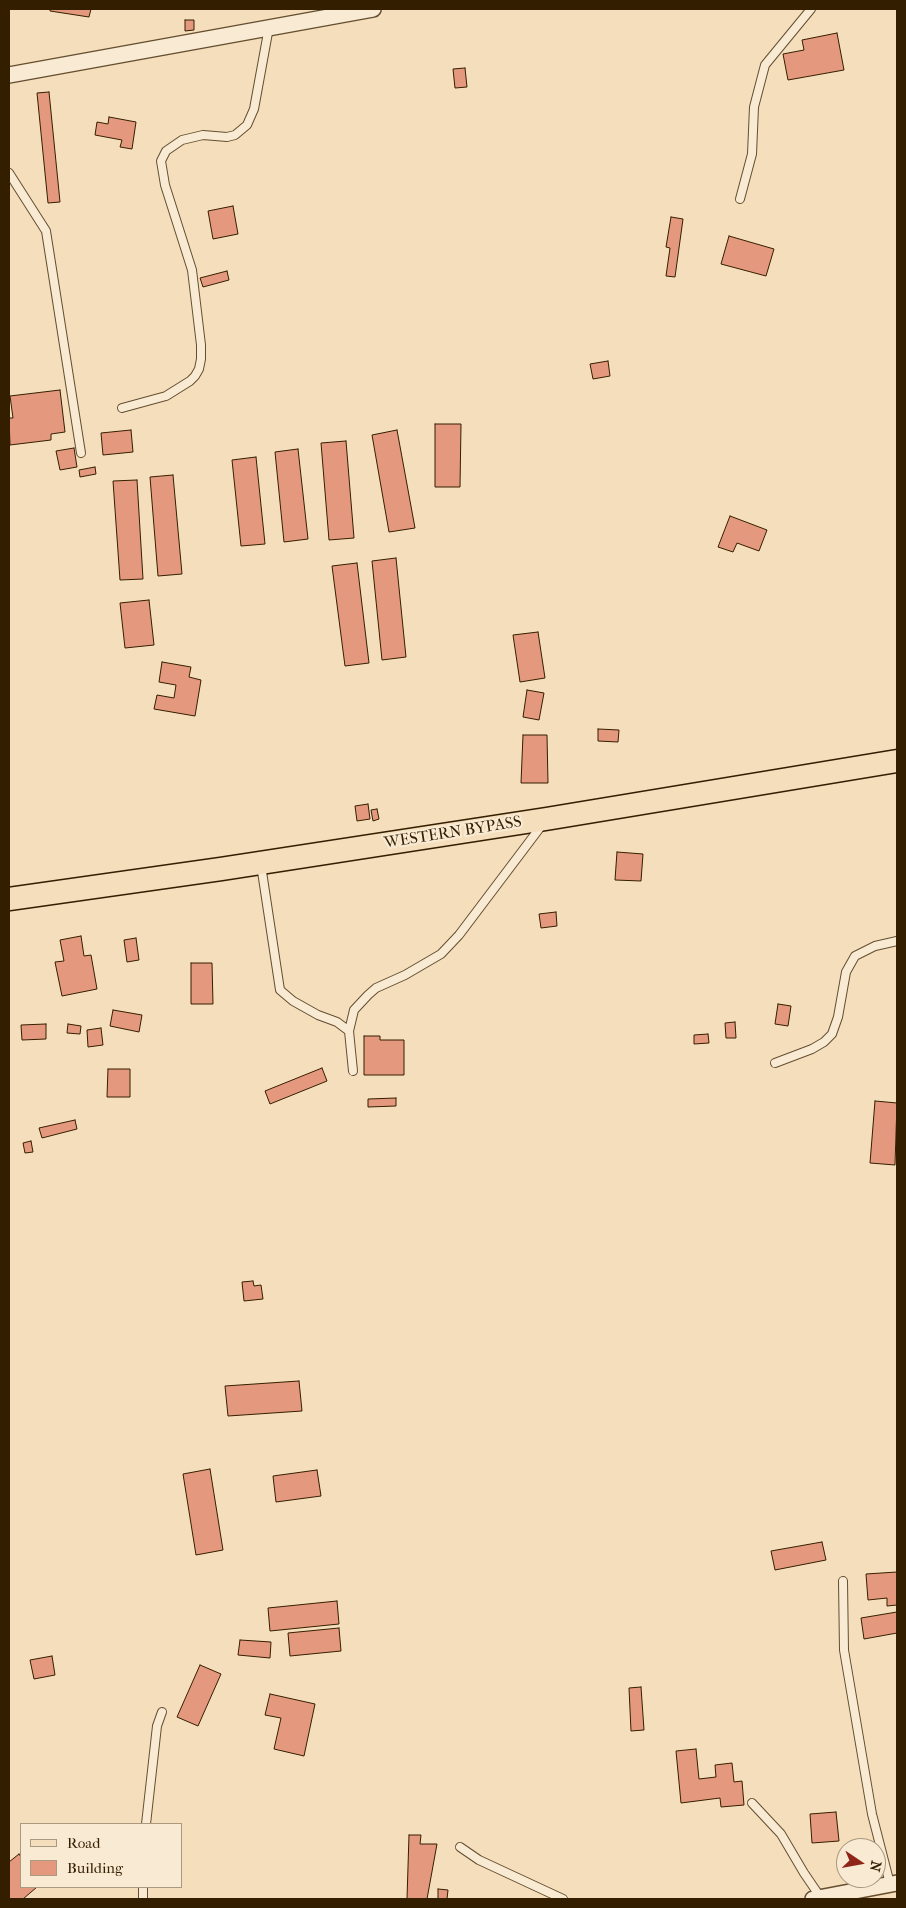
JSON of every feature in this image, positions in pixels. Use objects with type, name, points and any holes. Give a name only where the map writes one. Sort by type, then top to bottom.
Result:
[{"type":"main road","name":"WESTERN BYPASS","points":[[9,899],[261,863],[546,819],[897,761]]},
{"type":"street","points":[[9,75],[373,9]]},
{"type":"street","points":[[817,1899],[894,1884]]},
{"type":"lane","points":[[740,199],[752,154],[754,107],[765,65],[811,9]]},
{"type":"lane","points":[[122,408],[166,396],[190,381],[199,369],[202,359],[202,345],[192,270],[165,185],[161,161],[166,151],[182,140],[204,135],[227,137],[235,135],[248,125],[254,109],[270,27]]},
{"type":"lane","points":[[9,173],[46,231],[80,453]]},
{"type":"lane","points":[[353,1071],[350,1031],[354,1010],[376,988],[406,975],[441,954],[459,935],[546,819]]},
{"type":"lane","points":[[261,863],[280,990],[293,1001],[318,1015],[338,1022],[350,1031]]},
{"type":"lane","points":[[775,1063],[812,1049],[824,1042],[832,1034],[838,1017],[846,972],[855,956],[875,946],[897,941]]},
{"type":"lane","points":[[843,1581],[844,1650],[872,1814],[894,1884]]},
{"type":"lane","points":[[146,1823],[157,1726],[162,1712]]},
{"type":"lane","points":[[752,1803],[781,1834],[817,1899]]},
{"type":"lane","points":[[460,1847],[479,1860],[563,1899]]},
{"type":"building","points":[[50,9],[91,9],[89,17],[50,11]]},
{"type":"building","points":[[185,20],[194,20],[194,30],[185,31]]},
{"type":"building","points":[[837,33],[844,70],[788,80],[783,54],[804,50],[802,40]]},
{"type":"building","points":[[465,68],[467,87],[455,88],[453,69]]},
{"type":"building","points":[[49,92],[60,202],[48,203],[37,93]]},
{"type":"building","points":[[109,117],[136,122],[132,149],[120,147],[122,140],[95,135],[97,122],[108,124]]},
{"type":"building","points":[[233,206],[238,234],[213,239],[208,211]]},
{"type":"building","points":[[671,217],[683,219],[675,277],[666,276],[670,248],[666,247]]},
{"type":"building","points":[[729,236],[774,249],[766,276],[721,264]]},
{"type":"building","points":[[227,271],[229,280],[203,287],[200,278]]},
{"type":"building","points":[[608,361],[610,376],[593,379],[590,364]]},
{"type":"building","points":[[60,390],[65,432],[51,434],[51,440],[10,445],[9,418],[13,418],[10,396]]},
{"type":"building","points":[[435,424],[461,424],[460,487],[435,487]]},
{"type":"building","points":[[131,430],[133,452],[103,455],[101,433]]},
{"type":"building","points":[[397,430],[415,528],[389,532],[372,435]]},
{"type":"building","points":[[346,441],[354,538],[329,540],[321,443]]},
{"type":"building","points":[[74,448],[77,467],[60,470],[56,451]]},
{"type":"building","points":[[298,449],[308,539],[284,542],[275,452]]},
{"type":"building","points":[[256,457],[265,544],[241,546],[232,460]]},
{"type":"building","points":[[95,467],[96,474],[80,477],[79,470]]},
{"type":"building","points":[[173,475],[182,574],[158,576],[150,477]]},
{"type":"building","points":[[137,480],[143,579],[120,580],[113,481]]},
{"type":"building","points":[[730,516],[767,530],[759,551],[737,543],[733,552],[718,547]]},
{"type":"building","points":[[396,558],[406,657],[382,660],[372,561]]},
{"type":"building","points":[[357,563],[369,663],[345,666],[332,566]]},
{"type":"building","points":[[149,600],[154,645],[125,648],[120,603]]},
{"type":"building","points":[[538,632],[545,678],[520,682],[513,635]]},
{"type":"building","points":[[162,662],[191,667],[189,677],[201,680],[195,716],[154,709],[157,695],[174,698],[176,685],[159,682]]},
{"type":"building","points":[[527,690],[544,693],[539,720],[523,717]]},
{"type":"building","points":[[598,729],[619,730],[618,742],[598,741]]},
{"type":"building","points":[[523,735],[547,735],[548,783],[521,783]]},
{"type":"building","points":[[368,804],[370,819],[357,821],[355,806]]},
{"type":"building","points":[[377,809],[379,819],[373,821],[371,810]]},
{"type":"building","points":[[617,852],[643,854],[641,881],[615,880]]},
{"type":"building","points":[[556,912],[557,926],[541,928],[539,914]]},
{"type":"building","points":[[81,936],[84,956],[91,955],[97,989],[62,996],[55,962],[64,961],[60,940]]},
{"type":"building","points":[[136,938],[139,960],[127,962],[124,940]]},
{"type":"building","points":[[191,963],[212,963],[213,1004],[191,1004]]},
{"type":"building","points":[[778,1004],[791,1006],[788,1026],[775,1024]]},
{"type":"building","points":[[113,1010],[142,1015],[139,1032],[110,1026]]},
{"type":"building","points":[[735,1022],[736,1038],[726,1038],[725,1023]]},
{"type":"building","points":[[46,1024],[46,1039],[22,1040],[21,1025]]},
{"type":"building","points":[[68,1024],[81,1026],[80,1034],[67,1033]]},
{"type":"building","points":[[101,1028],[103,1045],[88,1047],[87,1030]]},
{"type":"building","points":[[708,1034],[709,1043],[694,1044],[694,1035]]},
{"type":"building","points":[[364,1036],[380,1036],[380,1040],[404,1040],[404,1075],[364,1075]]},
{"type":"building","points":[[322,1068],[327,1081],[270,1104],[265,1091]]},
{"type":"building","points":[[108,1069],[130,1069],[130,1097],[107,1097]]},
{"type":"building","points":[[396,1098],[396,1106],[368,1107],[368,1099]]},
{"type":"building","points":[[875,1101],[897,1103],[895,1165],[870,1163]]},
{"type":"building","points":[[75,1120],[77,1129],[42,1138],[39,1128]]},
{"type":"building","points":[[31,1141],[33,1152],[25,1153],[23,1143]]},
{"type":"building","points":[[253,1281],[254,1286],[261,1285],[263,1299],[244,1301],[242,1282]]},
{"type":"building","points":[[299,1381],[302,1411],[228,1416],[225,1386]]},
{"type":"building","points":[[210,1469],[223,1550],[196,1555],[183,1474]]},
{"type":"building","points":[[317,1470],[321,1496],[276,1502],[273,1476]]},
{"type":"building","points":[[822,1542],[826,1560],[775,1570],[771,1551]]},
{"type":"building","points":[[897,1572],[897,1605],[887,1606],[887,1598],[868,1600],[866,1574]]},
{"type":"building","points":[[337,1601],[339,1624],[270,1631],[268,1608]]},
{"type":"building","points":[[897,1612],[897,1633],[864,1639],[861,1618]]},
{"type":"building","points":[[339,1628],[341,1651],[290,1656],[288,1633]]},
{"type":"building","points":[[240,1640],[271,1642],[270,1658],[238,1655]]},
{"type":"building","points":[[52,1656],[55,1675],[34,1679],[30,1660]]},
{"type":"building","points":[[200,1665],[221,1674],[198,1726],[177,1717]]},
{"type":"building","points":[[641,1687],[644,1730],[631,1731],[629,1688]]},
{"type":"building","points":[[270,1694],[315,1704],[304,1756],[274,1749],[281,1718],[265,1715]]},
{"type":"building","points":[[696,1749],[699,1779],[716,1777],[715,1765],[732,1763],[734,1782],[742,1781],[744,1805],[721,1807],[720,1798],[681,1803],[676,1751]]},
{"type":"building","points":[[836,1812],[839,1838],[836,1838],[836,1841],[812,1843],[810,1814]]},
{"type":"building","points":[[409,1835],[421,1835],[420,1844],[437,1844],[427,1899],[407,1899]]},
{"type":"building","points":[[19,1854],[20,1888],[36,1888],[23,1899],[9,1899],[9,1862]]},
{"type":"building","points":[[438,1889],[448,1890],[447,1899],[438,1899]]}]
